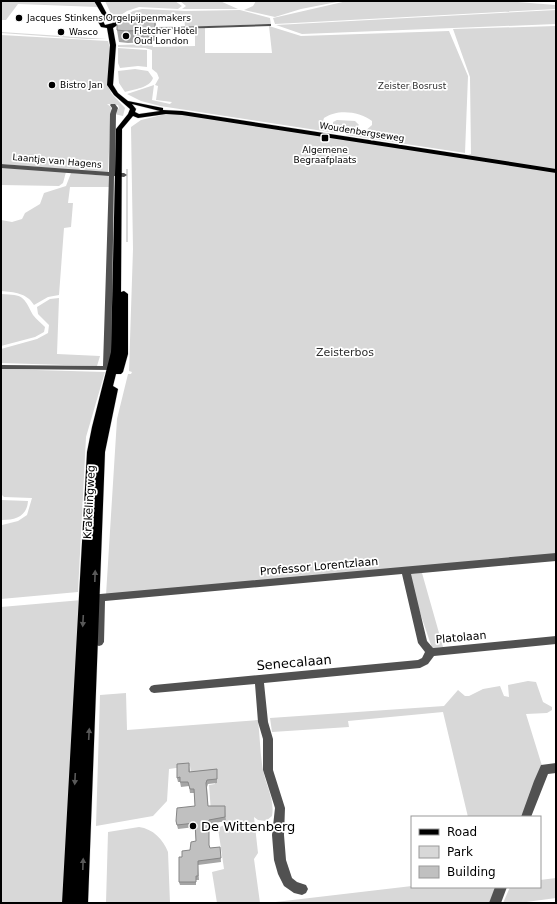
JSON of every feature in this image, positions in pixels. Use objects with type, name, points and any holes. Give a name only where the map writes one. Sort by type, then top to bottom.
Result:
[{"type":"main road","points":[[97,1],[106,17]]},
{"type":"main road","points":[[116,25],[103,26],[100,19],[106,17],[114,18],[116,25],[111,76],[109,82],[111,87],[135,112],[122,124]]},
{"type":"main road","points":[[128,103],[178,113]]},
{"type":"main road","name":"Krakelingweg","points":[[81,903],[93,599],[93,445],[97,422],[113,369],[116,352],[120,129],[128,103]]},
{"type":"main road","name":"Krakelingweg","points":[[118,175],[125,131],[127,124],[135,112]]},
{"type":"main road","name":"Woudenbergseweg","points":[[135,112],[178,113],[556,172]]},
{"type":"main road","name":"Krakelingweg","points":[[69,903],[72,832],[93,599]]},
{"type":"street","points":[[144,29],[269,25]]},
{"type":"street","name":"Krakelingweg","points":[[113,105],[115,108],[113,114],[118,175]]},
{"type":"street","name":"Laantje van Hagens","points":[[1,166],[118,175]]},
{"type":"street","points":[[1,367],[113,369]]},
{"type":"street","name":"Professor Lorentzlaan","points":[[93,599],[556,557]]},
{"type":"street","name":"Platolaan","points":[[406,571],[423,643],[431,652],[556,640]]},
{"type":"street","name":"Krakelingweg","points":[[93,599],[99,642]]},
{"type":"street","name":"Senecalaan","points":[[154,688],[420,664],[425,661],[431,652]]},
{"type":"street","points":[[259,679],[263,722],[268,739],[268,770],[280,808],[278,836],[280,860],[288,882],[294,887],[302,889]]},
{"type":"street","points":[[526,816],[545,769],[556,768]]},
{"type":"street","points":[[72,832],[84,830]]},
{"type":"street","points":[[495,903],[501,888]]},
{"type":"green space","points":[[1,1],[94,1],[98,7],[18,4],[6,20],[1,20]]},
{"type":"green space","points":[[105,1],[175,1],[182,6],[178,9],[139,7],[113,18]]},
{"type":"green space","points":[[180,1],[220,1],[238,9],[182,9],[186,6]]},
{"type":"green space","points":[[256,1],[342,1],[301,9],[275,17],[244,10],[253,6]]},
{"type":"green space","points":[[347,1],[505,1],[556,5],[556,9],[275,24],[273,18]]},
{"type":"green space","points":[[142,9],[185,11],[240,10],[270,18],[271,24],[131,29],[120,19],[133,11]],"holes":[[[184,17],[185,26],[155,27],[139,22],[139,18]]]},
{"type":"green space","points":[[556,10],[556,24],[302,34],[276,25]]},
{"type":"green space","name":"Zeister Bosrust","points":[[269,26],[301,36],[449,31],[468,76],[465,153],[346,135],[348,133],[364,132],[372,125],[372,121],[355,113],[341,112],[324,118],[322,124],[336,131],[336,133],[160,106],[141,101],[127,94],[154,85],[152,100],[170,104],[172,102],[156,100],[158,86],[155,85],[159,78],[157,73],[152,69],[152,50],[145,48],[118,47],[118,45],[152,44],[153,47],[195,46],[195,29],[205,28],[205,53],[272,53]]},
{"type":"green space","name":"Zeisterbos","points":[[556,26],[556,556],[106,595],[117,419],[128,374],[131,374],[132,372],[129,371],[133,249],[131,127],[141,120],[170,113],[468,155],[471,154],[470,77],[453,29]]},
{"type":"green space","points":[[1,32],[107,39],[86,39]]},
{"type":"green space","points":[[1,35],[108,41],[111,52],[107,84],[112,94],[125,108],[123,116],[114,114],[119,108],[118,105],[107,104],[111,107],[108,173],[1,164]]},
{"type":"green space","points":[[118,48],[147,50],[147,67],[138,66],[120,68],[118,63]]},
{"type":"green space","points":[[135,69],[148,71],[153,78],[149,84],[145,86],[125,92],[119,83],[118,71]]},
{"type":"green space","points":[[337,120],[355,121],[359,125],[350,129],[343,128],[333,124],[333,122]]},
{"type":"green space","points":[[1,167],[66,172],[63,183],[59,186],[1,185]]},
{"type":"green space","points":[[126,169],[128,169],[128,242],[126,242]]},
{"type":"green space","points":[[71,173],[109,176],[110,187],[70,187],[68,203],[73,203],[71,227],[64,228],[59,295],[48,297],[34,305],[24,296],[1,291],[1,220],[12,222],[22,219],[25,213],[40,204],[44,193],[66,186]]},
{"type":"green space","points":[[1,294],[19,296],[25,300],[33,315],[45,327],[44,332],[35,337],[1,346]]},
{"type":"green space","points":[[59,298],[57,354],[100,356],[97,366],[1,363],[1,349],[37,339],[48,333],[49,325],[38,314],[37,307],[50,299]]},
{"type":"green space","points":[[1,369],[105,372],[86,437],[78,592],[1,599],[1,500],[28,501],[23,514],[16,518],[2,520],[2,525],[18,521],[27,515],[32,498],[4,497],[1,494]]},
{"type":"green space","points":[[422,573],[443,647],[432,648],[407,574]]},
{"type":"green space","points":[[82,600],[66,903],[1,903],[1,607]]},
{"type":"green space","points":[[528,681],[536,682],[543,702],[552,707],[552,710],[547,713],[526,714],[543,769],[524,816],[468,816],[443,712],[348,721],[349,727],[272,732],[270,718],[444,706],[458,690],[465,696],[469,696],[483,689],[500,686],[504,696],[509,697],[508,685]]},
{"type":"green space","points":[[126,693],[127,730],[258,720],[264,776],[273,810],[272,816],[266,821],[258,820],[254,817],[258,853],[254,859],[260,903],[217,903],[212,872],[224,869],[218,828],[226,824],[225,810],[211,812],[209,785],[215,784],[214,772],[191,774],[190,766],[169,769],[167,801],[153,816],[96,826],[100,695]]},
{"type":"green space","points":[[139,827],[149,830],[157,835],[168,852],[170,903],[106,903],[108,832]]},
{"type":"green space","points":[[556,878],[556,898],[519,903],[503,903],[510,888],[541,888],[541,880]]},
{"type":"green space","points":[[411,886],[411,888],[497,888],[491,903],[267,903]]},
{"type":"building","points":[[123,17],[127,20],[155,20],[155,28],[149,30],[117,30],[117,18]]},
{"type":"building","name":"De Wittenberg","points":[[189,763],[189,772],[217,769],[217,779],[207,780],[206,783],[208,806],[225,806],[225,817],[209,820],[209,845],[210,848],[220,847],[221,858],[198,861],[198,876],[196,876],[196,882],[179,882],[179,857],[182,857],[182,851],[190,850],[191,842],[196,841],[195,823],[177,825],[176,821],[177,808],[195,806],[194,789],[190,789],[188,782],[180,782],[180,777],[177,778],[177,764]]},
{"type":"place","name":"Jacques Stinkens Orgelpijpenmakers","points":[[19,18]]},
{"type":"place","name":"Wasco","points":[[61,32]]},
{"type":"place","name":"Fletcher Hotel Oud London","points":[[126,36]]},
{"type":"place","name":"Bistro Jan","points":[[52,85]]},
{"type":"place","name":"Algemene Begraafplaats","points":[[325,138]]},
{"type":"place","name":"De Wittenberg","points":[[193,826]]}]
